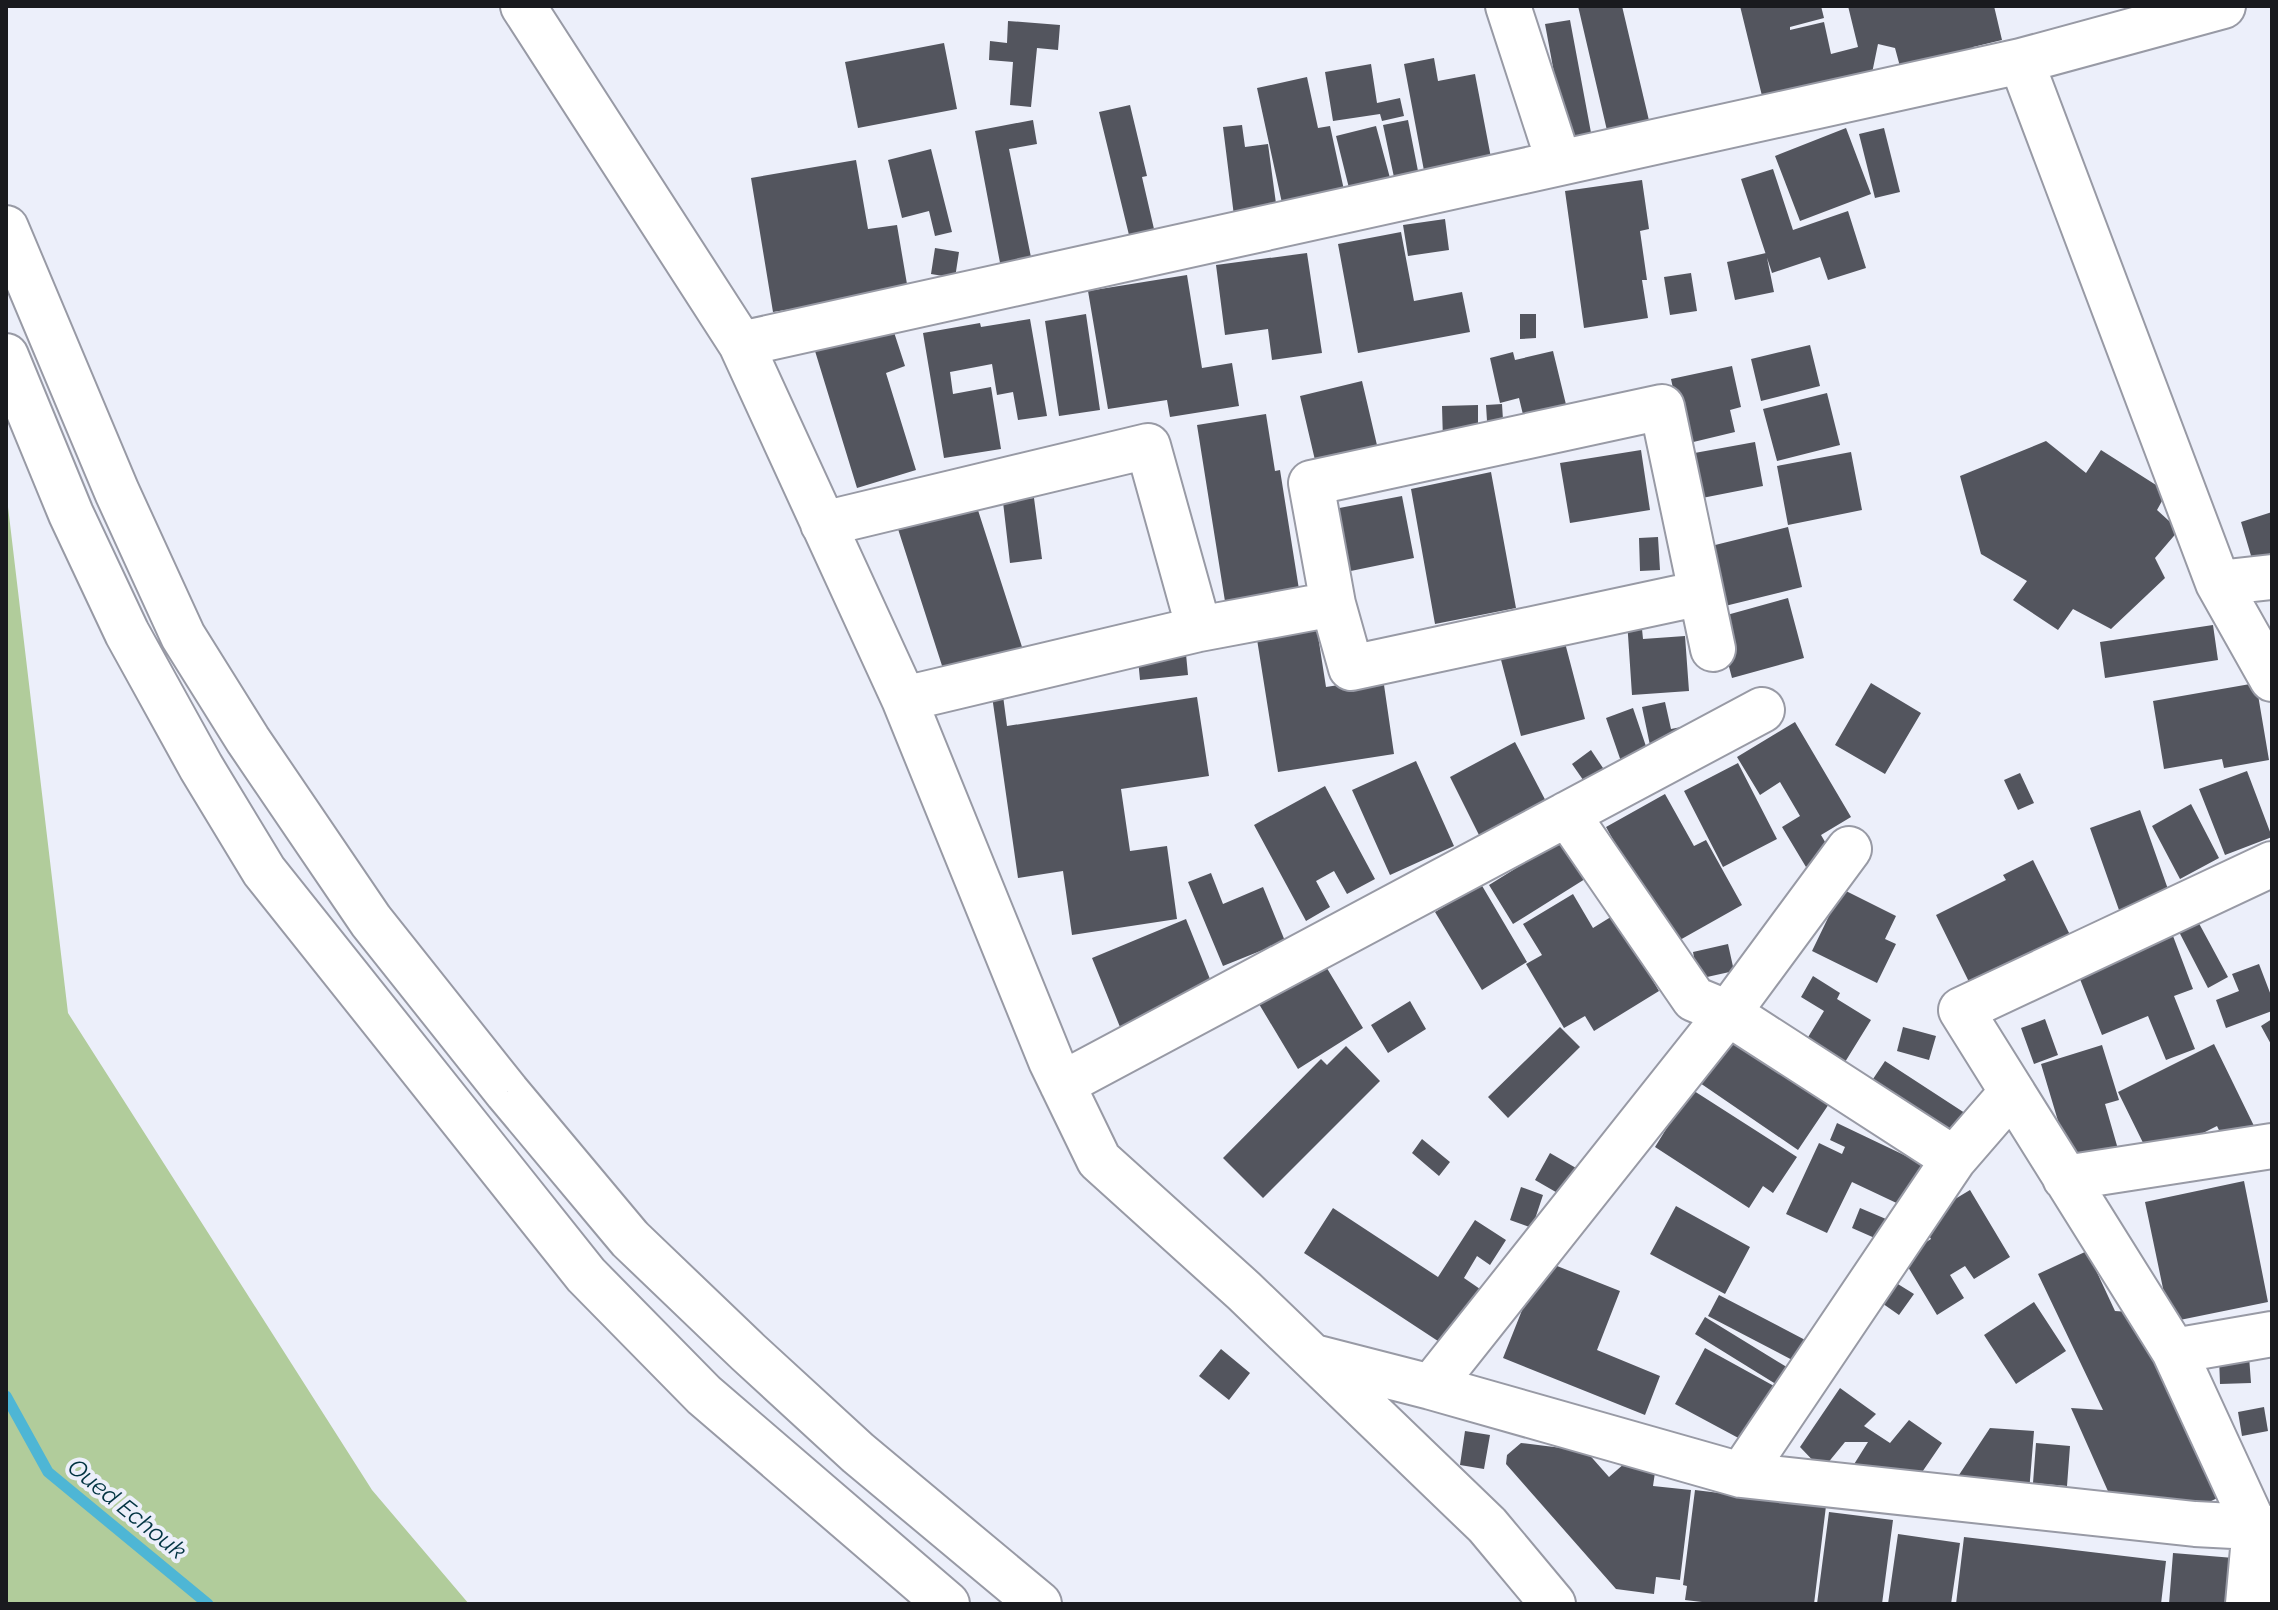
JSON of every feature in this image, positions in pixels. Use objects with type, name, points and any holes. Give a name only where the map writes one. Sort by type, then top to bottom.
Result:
[{"type":"street","points":[[523,6],[741,344],[904,699],[1062,1084],[1099,1160],[1244,1291],[1487,1525],[1553,1604]]},
{"type":"street","points":[[1508,6],[1553,144]]},
{"type":"street","points":[[741,344],[2021,61],[2223,6]]},
{"type":"street","points":[[2021,61],[2218,583],[2272,679]]},
{"type":"street","points":[[6,228],[111,478],[183,636],[248,740],[371,921],[507,1092],[630,1239],[858,1453],[1039,1604]]},
{"type":"street","points":[[6,356],[71,514],[127,633],[201,767],[264,871],[586,1275],[704,1395],[947,1604]]},
{"type":"street","points":[[1701,593],[1351,668],[1333,604],[1311,483],[1662,407],[1713,649]]},
{"type":"street","points":[[823,524],[1148,446],[1199,629]]},
{"type":"street","points":[[2218,583],[2272,577]]},
{"type":"street","points":[[904,699],[1199,629],[1333,604]]},
{"type":"street","points":[[1062,1084],[1762,710]]},
{"type":"street","points":[[1567,814],[1694,999],[1728,1013],[1954,1159]]},
{"type":"street","points":[[1431,1387],[1728,1013],[1849,849]]},
{"type":"street","points":[[2248,1604],[2264,1527],[2174,1351],[1961,1010],[2272,864]]},
{"type":"street","points":[[1741,1475],[1954,1159],[2012,1092]]},
{"type":"street","points":[[2065,1178],[2272,1146]]},
{"type":"street","points":[[2174,1351],[2272,1334]]},
{"type":"street","points":[[1312,1356],[1741,1475],[2195,1524],[2264,1527]]},
{"type":"green space","points":[[6,490],[68,1013],[372,1490],[469,1604],[6,1604]]},
{"type":"building","points":[[1578,6],[1622,6],[1651,129],[1609,139]]},
{"type":"building","points":[[1740,6],[1821,6],[1824,18],[1790,27],[1790,30],[1824,22],[1831,54],[1858,47],[1848,6],[1994,6],[2002,40],[1973,47],[1971,56],[1902,74],[1895,48],[1878,44],[1871,78],[1764,104]]},
{"type":"building","points":[[1570,20],[1592,138],[1567,143],[1545,24]]},
{"type":"building","points":[[1008,21],[1060,25],[1058,50],[1037,48],[1031,107],[1010,105],[1013,62],[989,60],[990,41],[1007,43]]},
{"type":"building","points":[[944,43],[957,109],[858,128],[845,62]]},
{"type":"building","points":[[1434,58],[1438,81],[1475,74],[1492,163],[1425,176],[1404,64]]},
{"type":"building","points":[[1371,64],[1377,103],[1400,98],[1404,116],[1382,121],[1380,114],[1333,121],[1325,72]]},
{"type":"building","points":[[1307,77],[1318,128],[1330,126],[1344,190],[1282,203],[1257,88]]},
{"type":"building","points":[[1130,105],[1147,176],[1142,177],[1154,229],[1129,235],[1099,112]]},
{"type":"building","points":[[1033,120],[1037,144],[1009,149],[1032,262],[1001,268],[975,131]]},
{"type":"building","points":[[1408,120],[1419,176],[1395,182],[1383,125]]},
{"type":"building","points":[[1242,125],[1245,147],[1268,144],[1277,211],[1234,216],[1223,127]]},
{"type":"building","points":[[1376,126],[1390,178],[1349,188],[1336,136]]},
{"type":"building","points":[[1846,128],[1871,194],[1800,221],[1775,156]]},
{"type":"building","points":[[1884,128],[1900,192],[1875,198],[1859,134]]},
{"type":"building","points":[[931,149],[952,232],[935,236],[929,211],[902,218],[888,160]]},
{"type":"building","points":[[856,160],[868,229],[897,225],[908,290],[773,312],[751,178]]},
{"type":"building","points":[[1773,169],[1793,230],[1848,211],[1866,268],[1828,280],[1820,257],[1772,273],[1741,179]]},
{"type":"building","points":[[1642,180],[1649,229],[1640,231],[1647,280],[1642,280],[1648,318],[1584,328],[1565,191]]},
{"type":"building","points":[[1445,219],[1449,250],[1408,256],[1403,225]]},
{"type":"building","points":[[1401,232],[1414,301],[1462,292],[1470,332],[1358,353],[1338,244]]},
{"type":"building","points":[[935,248],[959,252],[955,278],[931,274]]},
{"type":"building","points":[[1307,253],[1322,353],[1272,360],[1268,329],[1225,335],[1216,265]]},
{"type":"building","points":[[1766,253],[1774,292],[1735,300],[1727,262]]},
{"type":"building","points":[[1691,273],[1697,311],[1670,315],[1664,277]]},
{"type":"building","points":[[1187,275],[1202,368],[1232,363],[1239,406],[1170,417],[1167,400],[1108,409],[1088,291]]},
{"type":"building","points":[[1086,314],[1100,410],[1059,416],[1045,321]]},
{"type":"building","points":[[1520,314],[1536,314],[1536,338],[1520,339]]},
{"type":"building","points":[[1030,319],[1047,416],[1018,420],[1013,392],[997,395],[992,364],[950,372],[953,394],[991,387],[1001,449],[944,458],[923,333],[980,323],[981,327]]},
{"type":"building","points":[[892,326],[905,366],[886,373],[916,470],[857,488],[815,351]]},
{"type":"building","points":[[1810,345],[1820,386],[1761,401],[1751,359]]},
{"type":"building","points":[[1553,351],[1570,421],[1527,431],[1519,398],[1500,403],[1490,358],[1513,352],[1515,360]]},
{"type":"building","points":[[1732,366],[1741,407],[1730,410],[1735,432],[1685,444],[1671,379]]},
{"type":"building","points":[[1362,381],[1380,458],[1318,473],[1300,396]]},
{"type":"building","points":[[1827,393],[1840,445],[1777,461],[1763,409]]},
{"type":"building","points":[[1502,404],[1504,436],[1488,437],[1486,405]]},
{"type":"building","points":[[1478,405],[1478,441],[1443,441],[1442,406]]},
{"type":"building","points":[[1266,414],[1275,471],[1280,470],[1301,602],[1227,614],[1197,425]]},
{"type":"building","points":[[2046,441],[2086,473],[2101,450],[2167,492],[2157,510],[2179,530],[2155,558],[2165,578],[2111,629],[2073,609],[2058,630],[2013,600],[2027,581],[1981,554],[1960,476]]},
{"type":"building","points":[[1755,442],[1763,486],[1697,499],[1689,454]]},
{"type":"building","points":[[1641,450],[1650,510],[1570,523],[1560,463]]},
{"type":"building","points":[[1851,452],[1862,510],[1788,525],[1777,466]]},
{"type":"building","points":[[1491,472],[1516,608],[1435,624],[1411,489]]},
{"type":"building","points":[[1402,496],[1414,558],[1341,573],[1329,510]]},
{"type":"building","points":[[1034,498],[1042,559],[1010,563],[1003,502]]},
{"type":"building","points":[[976,504],[1023,650],[945,675],[898,529]]},
{"type":"building","points":[[2272,512],[2272,553],[2252,559],[2241,522]]},
{"type":"building","points":[[1788,527],[1802,587],[1725,606],[1711,546]]},
{"type":"building","points":[[1658,537],[1660,570],[1640,571],[1639,538]]},
{"type":"building","points":[[1788,598],[1804,658],[1732,678],[1716,618]]},
{"type":"building","points":[[1641,619],[1643,639],[1685,636],[1689,691],[1632,695],[1627,620]]},
{"type":"building","points":[[1316,623],[1326,687],[1383,678],[1394,754],[1278,772],[1256,633]]},
{"type":"building","points":[[2213,625],[2218,660],[2105,678],[2100,642]]},
{"type":"building","points":[[1564,639],[1585,719],[1521,736],[1500,656]]},
{"type":"building","points":[[1186,654],[1188,675],[1140,680],[1138,659]]},
{"type":"building","points":[[1871,683],[1921,713],[1885,774],[1835,745]]},
{"type":"building","points":[[2256,683],[2269,760],[2224,768],[2222,759],[2164,769],[2153,701]]},
{"type":"building","points":[[1002,688],[1007,726],[1197,697],[1209,776],[1121,789],[1130,851],[1167,846],[1177,919],[1072,935],[1063,871],[1018,878],[991,689]]},
{"type":"building","points":[[1665,702],[1671,729],[1686,726],[1651,750],[1642,707]]},
{"type":"building","points":[[1633,708],[1651,761],[1624,770],[1606,718]]},
{"type":"building","points":[[1795,722],[1851,817],[1821,835],[1831,852],[1806,867],[1782,827],[1800,816],[1780,782],[1760,795],[1737,757]]},
{"type":"building","points":[[1515,742],[1550,809],[1483,843],[1450,777]]},
{"type":"building","points":[[1591,750],[1607,774],[1588,787],[1572,764]]},
{"type":"building","points":[[1416,761],[1454,846],[1390,875],[1352,790]]},
{"type":"building","points":[[1738,763],[1777,839],[1723,867],[1684,791]]},
{"type":"building","points":[[2247,771],[2272,837],[2225,855],[2199,789]]},
{"type":"building","points":[[2020,773],[2034,803],[2018,810],[2004,780]]},
{"type":"building","points":[[1325,786],[1375,879],[1347,894],[1334,871],[1316,881],[1330,907],[1306,921],[1254,825]]},
{"type":"building","points":[[1665,794],[1694,846],[1706,840],[1742,905],[1671,945],[1606,827]]},
{"type":"building","points":[[2191,804],[2219,858],[2180,879],[2152,826]]},
{"type":"building","points":[[2140,810],[2169,892],[2119,910],[2090,828]]},
{"type":"building","points":[[1561,840],[1585,879],[1513,924],[1489,885]]},
{"type":"building","points":[[2033,860],[2071,937],[1971,986],[1936,915],[2006,880],[2003,875]]},
{"type":"building","points":[[1211,873],[1223,904],[1263,887],[1285,941],[1223,966],[1188,882]]},
{"type":"building","points":[[1481,884],[1527,962],[1482,990],[1435,912]]},
{"type":"building","points":[[1842,889],[1896,916],[1885,939],[1896,944],[1877,983],[1812,951]]},
{"type":"building","points":[[1573,894],[1593,928],[1614,915],[1659,991],[1594,1031],[1585,1016],[1564,1028],[1526,964],[1542,955],[1523,924]]},
{"type":"building","points":[[2195,916],[2228,977],[2208,988],[2176,926]]},
{"type":"building","points":[[1186,919],[1214,989],[1120,1027],[1092,958]]},
{"type":"building","points":[[2173,936],[2193,989],[2174,996],[2195,1049],[2166,1060],[2148,1016],[2102,1035],[2078,974]]},
{"type":"building","points":[[1728,944],[1734,971],[1698,979],[1693,952]]},
{"type":"building","points":[[1322,960],[1363,1028],[1298,1069],[1256,999]]},
{"type":"building","points":[[2259,964],[2272,998],[2272,1011],[2226,1028],[2216,1000],[2239,991],[2232,974]]},
{"type":"building","points":[[1813,976],[1840,993],[1837,999],[1871,1020],[1837,1075],[1799,1052],[1824,1011],[1801,997]]},
{"type":"building","points":[[1410,1001],[1426,1029],[1388,1053],[1371,1025]]},
{"type":"building","points":[[2045,1019],[2058,1055],[2034,1064],[2021,1028]]},
{"type":"building","points":[[2272,1019],[2272,1046],[2261,1026]]},
{"type":"building","points":[[1739,1025],[1837,1092],[1798,1150],[1700,1083]]},
{"type":"building","points":[[1560,1027],[1580,1047],[1508,1118],[1488,1097]]},
{"type":"building","points":[[1903,1027],[1936,1036],[1929,1060],[1897,1051]]},
{"type":"building","points":[[2214,1044],[2256,1130],[2226,1145],[2217,1126],[2151,1159],[2118,1092]]},
{"type":"building","points":[[2102,1045],[2119,1100],[2105,1104],[2120,1156],[2073,1171],[2041,1064]]},
{"type":"building","points":[[1346,1046],[1380,1081],[1263,1198],[1223,1158],[1321,1059],[1327,1065]]},
{"type":"building","points":[[1885,1061],[1971,1117],[1953,1145],[1867,1088]]},
{"type":"building","points":[[1691,1089],[1797,1157],[1773,1193],[1763,1186],[1749,1208],[1655,1147]]},
{"type":"building","points":[[1837,1123],[1925,1165],[1905,1207],[1852,1182],[1827,1233],[1786,1214],[1819,1143],[1842,1154],[1845,1147],[1830,1140]]},
{"type":"building","points":[[1422,1139],[1450,1162],[1439,1176],[1412,1153]]},
{"type":"building","points":[[1550,1153],[1576,1168],[1561,1195],[1535,1180]]},
{"type":"building","points":[[2244,1181],[2268,1302],[2170,1322],[2145,1202]]},
{"type":"building","points":[[1521,1187],[1543,1195],[1532,1228],[1510,1220]]},
{"type":"building","points":[[1970,1190],[2010,1257],[1974,1279],[1965,1266],[1950,1275],[1964,1298],[1937,1315],[1902,1257],[1931,1239],[1920,1220]]},
{"type":"building","points":[[1676,1206],[1750,1247],[1725,1294],[1650,1254]]},
{"type":"building","points":[[1333,1208],[1438,1277],[1475,1220],[1506,1240],[1490,1265],[1477,1256],[1464,1278],[1480,1289],[1444,1345],[1304,1253]]},
{"type":"building","points":[[1860,1208],[1886,1219],[1877,1239],[1852,1228]]},
{"type":"building","points":[[2087,1251],[2115,1311],[2144,1313],[2228,1493],[2207,1503],[2111,1498],[2071,1408],[2103,1410],[2038,1274]]},
{"type":"building","points":[[1542,1260],[1620,1291],[1597,1350],[1660,1376],[1645,1415],[1503,1358]]},
{"type":"building","points":[[1893,1281],[1914,1294],[1899,1315],[1879,1301]]},
{"type":"building","points":[[1719,1295],[1809,1342],[1798,1363],[1708,1316]]},
{"type":"building","points":[[2034,1302],[2066,1351],[2016,1384],[1984,1335]]},
{"type":"building","points":[[1705,1317],[1790,1369],[1779,1386],[1695,1334]]},
{"type":"building","points":[[1705,1348],[1774,1386],[1744,1441],[1675,1404]]},
{"type":"building","points":[[1221,1349],[1250,1373],[1229,1400],[1199,1376]]},
{"type":"building","points":[[2249,1356],[2251,1383],[2220,1384],[2219,1357]]},
{"type":"building","points":[[1840,1388],[1876,1414],[1864,1426],[1890,1443],[1909,1420],[1942,1443],[1916,1481],[1846,1477],[1868,1442],[1845,1442],[1822,1470],[1800,1447]]},
{"type":"building","points":[[2264,1407],[2268,1431],[2242,1436],[2238,1412]]},
{"type":"building","points":[[1990,1428],[2034,1431],[2029,1492],[1953,1484]]},
{"type":"building","points":[[1465,1431],[1490,1435],[1484,1469],[1460,1465]]},
{"type":"building","points":[[1521,1443],[1586,1451],[1609,1477],[1633,1456],[1657,1459],[1653,1486],[1691,1490],[1680,1580],[1656,1577],[1654,1594],[1616,1589],[1506,1464],[1507,1455]]},
{"type":"building","points":[[2036,1443],[2070,1446],[2067,1486],[2033,1483]]},
{"type":"building","points":[[1695,1490],[1826,1506],[1814,1604],[1719,1604],[1685,1600],[1687,1586],[1683,1585]]},
{"type":"building","points":[[1829,1512],[1893,1520],[1882,1604],[1817,1604]]},
{"type":"building","points":[[1898,1534],[1960,1543],[1951,1604],[1888,1604]]},
{"type":"building","points":[[1964,1537],[2166,1561],[2161,1604],[1956,1604]]},
{"type":"building","points":[[2173,1553],[2246,1559],[2243,1604],[2169,1604]]},
{"type":"waterway","name":"Oued Echouk","points":[[6,1396],[48,1472],[208,1604]]}]
